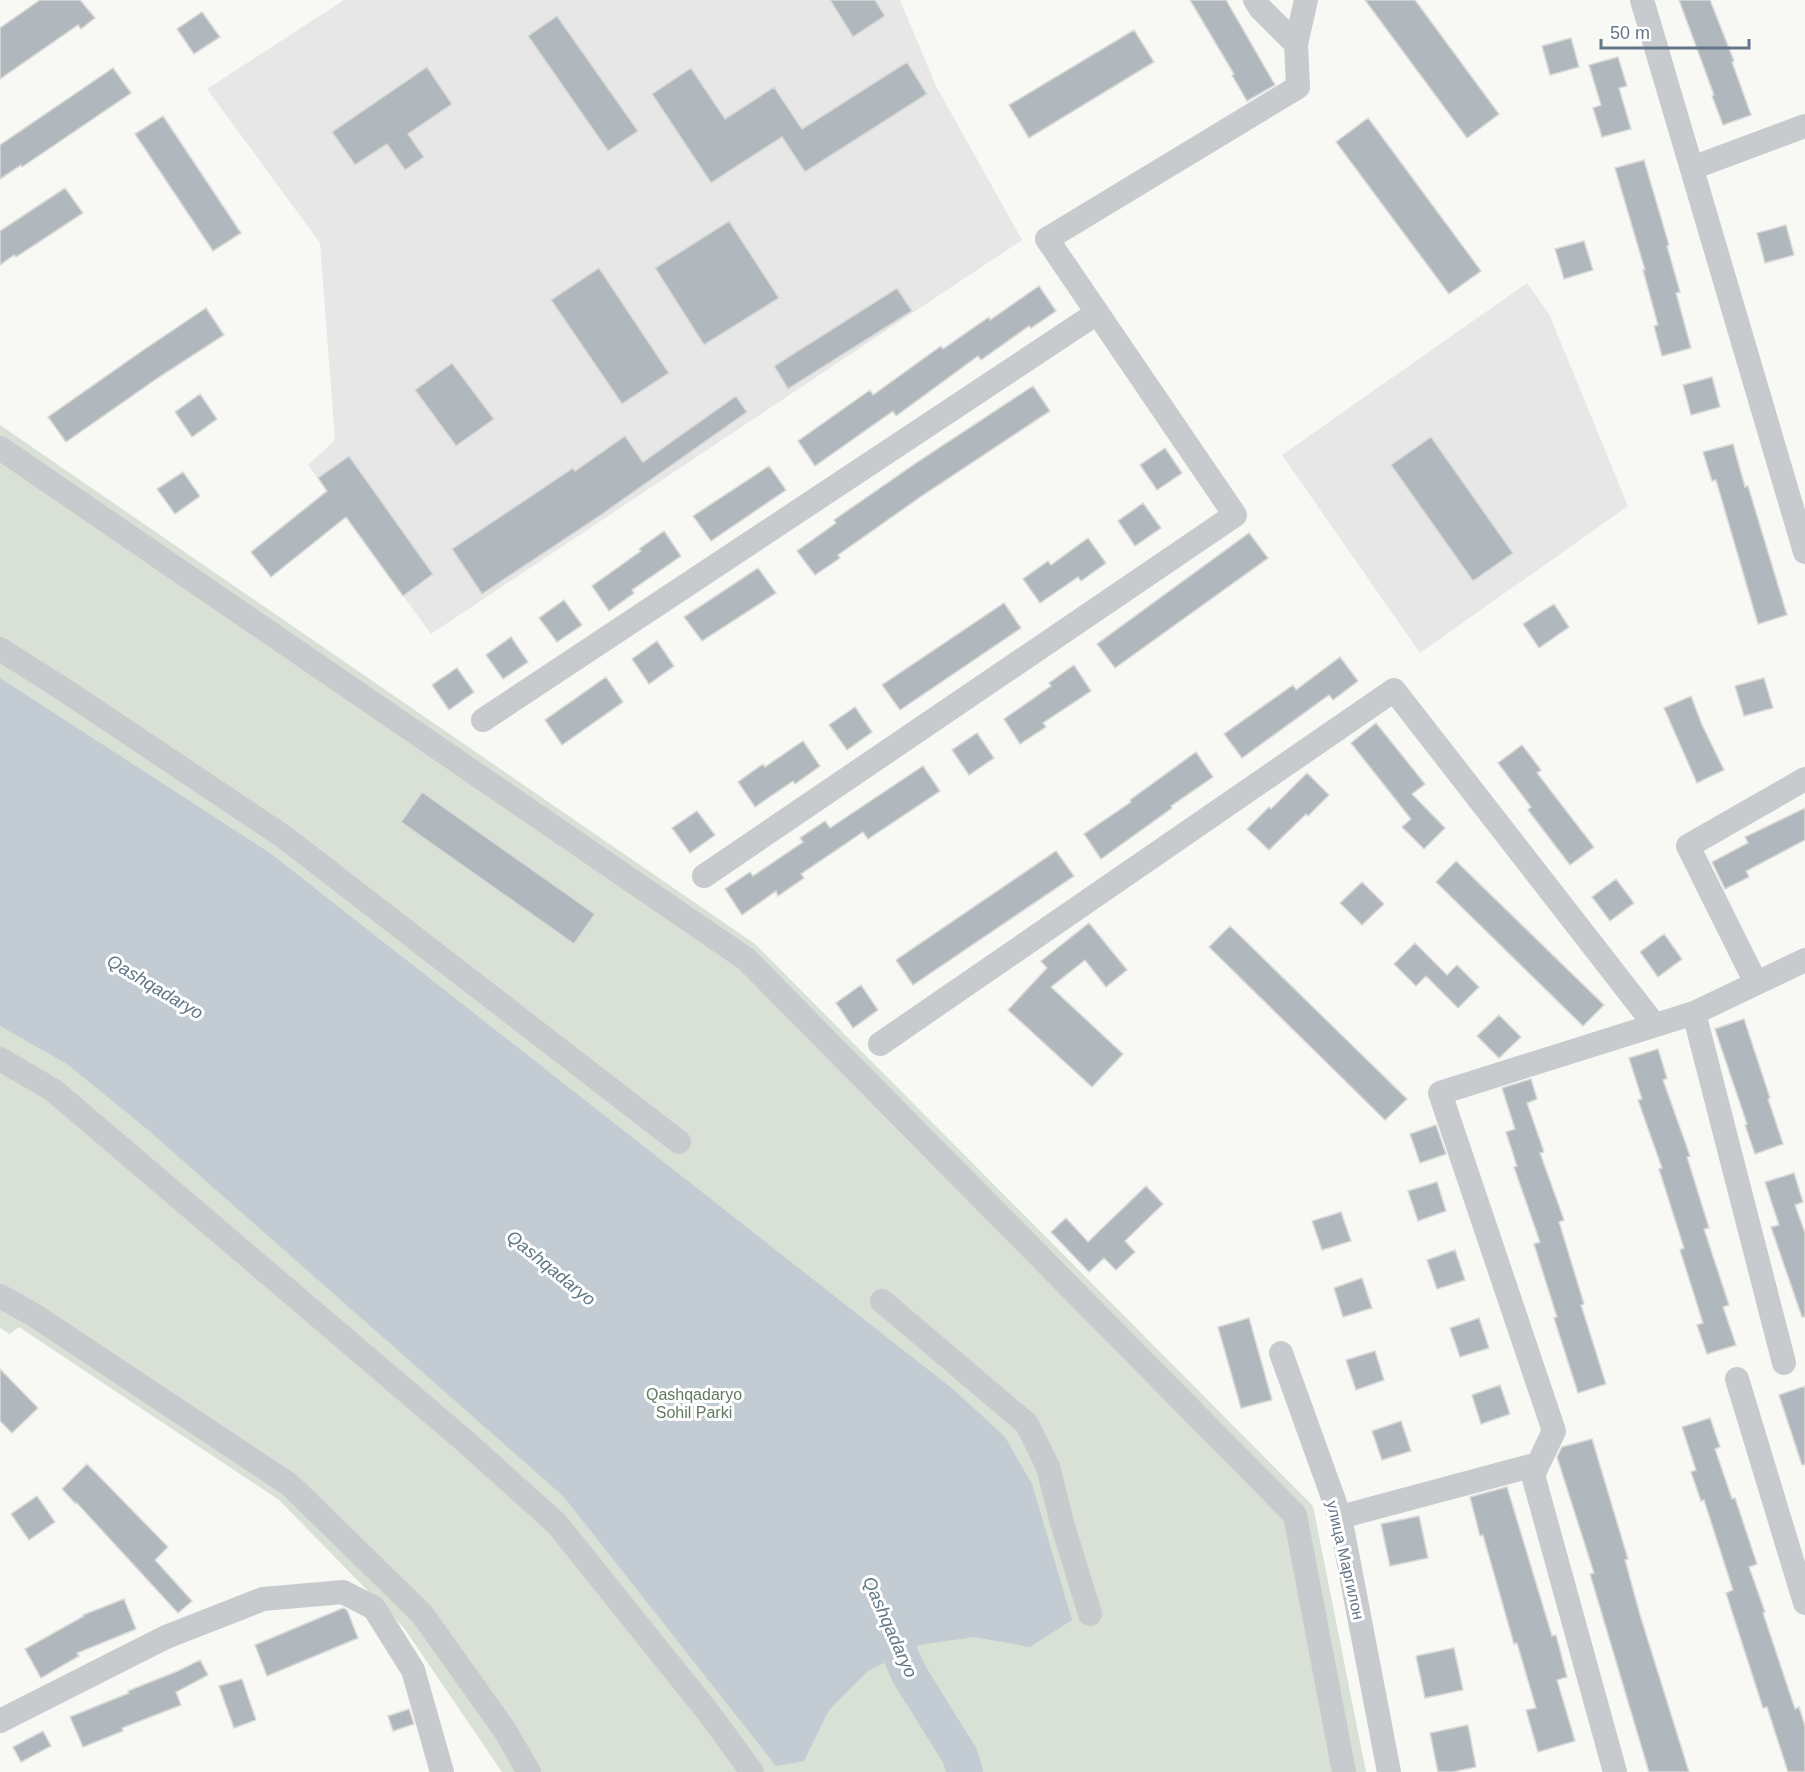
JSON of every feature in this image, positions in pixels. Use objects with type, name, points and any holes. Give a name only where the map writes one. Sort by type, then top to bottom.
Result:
[{"type":"street","points":[[1255,0],[1296,44]]},
{"type":"street","points":[[704,876],[1235,515],[1047,239],[1298,87],[1296,44],[1306,0]]},
{"type":"street","points":[[1642,0],[1805,552]]},
{"type":"street","points":[[1692,168],[1805,126]]},
{"type":"street","points":[[483,720],[1097,313]]},
{"type":"street","points":[[0,448],[747,959],[1295,1515],[1344,1772]]},
{"type":"street","points":[[0,649],[284,837],[679,1142]]},
{"type":"street","points":[[880,1044],[1394,690],[1654,1024]]},
{"type":"street","points":[[1756,983],[1688,846],[1805,779]]},
{"type":"street","points":[[1615,1772],[1533,1475],[1554,1431],[1440,1093],[1694,1013],[1805,960]]},
{"type":"street","points":[[1694,1013],[1784,1363]]},
{"type":"street","points":[[0,1059],[53,1090],[448,1427],[557,1524],[708,1712],[752,1772]]},
{"type":"street","points":[[0,1296],[34,1315],[290,1485],[422,1614],[504,1729],[529,1772]]},
{"type":"street","points":[[882,1301],[1027,1424],[1048,1467],[1062,1523],[1090,1614]]},
{"type":"street","name":"улица Маргилон","points":[[1281,1353],[1340,1516],[1389,1772]]},
{"type":"street","points":[[1737,1379],[1805,1604]]},
{"type":"street","points":[[1340,1516],[1538,1464]]},
{"type":"street","points":[[0,1721],[166,1637],[263,1599],[343,1592],[374,1608],[413,1670],[442,1772]]},
{"type":"shaded area","points":[[344,0],[900,0],[936,86],[1022,240],[431,634],[308,465],[335,440],[320,243],[207,89]]},
{"type":"shaded area","points":[[1527,283],[1549,314],[1628,506],[1420,653],[1282,455]]},
{"type":"green space","name":"Qashqadaryo Sohil Parki","points":[[0,425],[755,944],[1313,1506],[1366,1772],[502,1772],[404,1628],[279,1500],[19,1327],[10,1334],[0,1328]]},
{"type":"water","points":[[0,678],[270,853],[954,1390],[1005,1437],[1032,1484],[1072,1620],[1030,1647],[974,1637],[919,1645],[868,1671],[829,1710],[804,1761],[776,1766],[564,1497],[147,1129],[67,1064],[0,1026]]},
{"type":"building","points":[[40,0],[80,0],[95,18],[81,29],[78,25],[0,79],[0,28]]},
{"type":"building","points":[[830,0],[875,0],[885,16],[853,37]]},
{"type":"building","points":[[1190,0],[1226,0],[1275,85],[1247,101],[1232,75],[1234,74]]},
{"type":"building","points":[[1365,0],[1415,0],[1499,114],[1467,138]]},
{"type":"building","points":[[1679,0],[1710,0],[1734,61],[1732,62],[1751,115],[1723,125]]},
{"type":"building","points":[[202,12],[220,37],[194,54],[177,29]]},
{"type":"building","points":[[557,16],[638,131],[608,151],[528,36]]},
{"type":"building","points":[[1134,30],[1154,62],[1029,138],[1009,105]]},
{"type":"building","points":[[1571,38],[1579,67],[1550,75],[1542,46]]},
{"type":"building","points":[[1618,57],[1627,86],[1619,88],[1631,129],[1602,137],[1593,108],[1601,105],[1589,65]]},
{"type":"building","points":[[907,62],[927,94],[805,172],[782,137],[711,183],[652,94],[691,68],[725,119],[774,87],[802,129]]},
{"type":"building","points":[[427,67],[452,104],[408,134],[424,157],[405,170],[387,144],[355,165],[332,132]]},
{"type":"building","points":[[113,68],[131,93],[22,167],[21,165],[0,179],[0,145]]},
{"type":"building","points":[[163,116],[241,233],[213,251],[135,134]]},
{"type":"building","points":[[1368,118],[1481,271],[1449,294],[1336,142]]},
{"type":"building","points":[[1644,160],[1669,245],[1667,246],[1680,292],[1676,293],[1691,348],[1662,356],[1654,326],[1658,325],[1643,270],[1645,270],[1615,168]]},
{"type":"building","points":[[65,188],[83,213],[0,265],[0,231]]},
{"type":"building","points":[[729,221],[779,298],[704,345],[655,268]]},
{"type":"building","points":[[1786,225],[1794,255],[1765,263],[1757,233]]},
{"type":"building","points":[[1584,241],[1593,270],[1564,279],[1555,249]]},
{"type":"building","points":[[599,268],[669,373],[622,404],[551,300]]},
{"type":"building","points":[[1039,286],[1056,311],[1031,328],[1029,326],[981,360],[978,356],[896,416],[893,411],[815,466],[798,441],[870,390],[873,395],[941,346],[943,349]]},
{"type":"building","points":[[897,288],[912,311],[788,389],[774,366]]},
{"type":"building","points":[[206,308],[224,335],[66,442],[48,417]]},
{"type":"building","points":[[452,363],[494,419],[456,446],[415,390]]},
{"type":"building","points":[[1712,377],[1720,407],[1691,415],[1683,385]]},
{"type":"building","points":[[1033,386],[1050,411],[923,495],[838,555],[840,558],[815,575],[797,551],[836,523],[834,520]]},
{"type":"building","points":[[200,394],[217,419],[192,437],[175,412]]},
{"type":"building","points":[[736,396],[747,412],[601,515],[482,594],[452,549],[573,468],[575,471],[625,436],[643,462]]},
{"type":"building","points":[[1431,437],[1513,553],[1473,581],[1391,465]]},
{"type":"building","points":[[1733,444],[1787,615],[1758,624],[1716,480],[1712,481],[1703,452]]},
{"type":"building","points":[[1165,448],[1182,473],[1157,490],[1140,465]]},
{"type":"building","points":[[349,456],[433,574],[403,596],[346,517],[271,577],[251,552],[327,491],[318,478]]},
{"type":"building","points":[[769,466],[786,490],[711,541],[693,516]]},
{"type":"building","points":[[183,472],[200,496],[175,514],[157,489]]},
{"type":"building","points":[[1143,503],[1161,528],[1135,546],[1118,521]]},
{"type":"building","points":[[664,531],[681,556],[632,590],[634,593],[609,611],[592,586],[641,551],[639,549]]},
{"type":"building","points":[[1249,533],[1268,558],[1115,668],[1097,644]]},
{"type":"building","points":[[1088,538],[1106,563],[1081,581],[1078,577],[1040,603],[1023,579],[1048,561],[1051,565]]},
{"type":"building","points":[[758,568],[776,593],[702,641],[684,617]]},
{"type":"building","points":[[564,600],[582,625],[557,642],[539,618]]},
{"type":"building","points":[[1004,603],[1021,628],[900,710],[882,685]]},
{"type":"building","points":[[1554,604],[1569,627],[1539,648],[1523,624]]},
{"type":"building","points":[[511,637],[528,662],[503,679],[486,655]]},
{"type":"building","points":[[657,641],[674,666],[649,684],[632,659]]},
{"type":"building","points":[[1340,657],[1358,681],[1333,700],[1329,695],[1242,758],[1224,734],[1293,685],[1296,690]]},
{"type":"building","points":[[1074,665],[1091,691],[1043,723],[1046,727],[1020,744],[1004,719],[1051,686],[1049,683]]},
{"type":"building","points":[[457,668],[474,692],[449,710],[432,685]]},
{"type":"building","points":[[606,677],[623,702],[562,745],[545,720]]},
{"type":"building","points":[[1764,678],[1773,708],[1744,716],[1735,686]]},
{"type":"building","points":[[1691,696],[1724,770],[1697,783],[1664,708]]},
{"type":"building","points":[[855,707],[872,732],[847,750],[829,725]]},
{"type":"building","points":[[1376,723],[1425,784],[1412,794],[1445,828],[1424,849],[1402,827],[1411,819],[1351,743]]},
{"type":"building","points":[[977,733],[994,758],[969,775],[952,750]]},
{"type":"building","points":[[803,741],[820,766],[795,784],[793,781],[755,807],[738,782],[763,764],[765,767]]},
{"type":"building","points":[[1522,745],[1541,770],[1537,773],[1594,847],[1570,865],[1528,810],[1531,807],[1498,763]]},
{"type":"building","points":[[1196,752],[1213,777],[1101,859],[1084,834],[1131,802],[1130,800]]},
{"type":"building","points":[[923,766],[940,791],[868,839],[863,832],[801,874],[804,878],[778,896],[776,891],[742,915],[725,889],[750,872],[753,876],[803,842],[800,838],[825,821],[830,828]]},
{"type":"building","points":[[1307,773],[1329,795],[1269,850],[1247,829]]},
{"type":"building","points":[[422,792],[595,914],[574,944],[401,822]]},
{"type":"building","points":[[1805,808],[1805,840],[1746,871],[1749,877],[1725,889],[1712,862],[1748,843],[1745,837]]},
{"type":"building","points":[[697,811],[715,835],[690,853],[672,828]]},
{"type":"building","points":[[1056,851],[1074,876],[913,985],[896,960]]},
{"type":"building","points":[[1456,861],[1604,1005],[1583,1026],[1436,882]]},
{"type":"building","points":[[1616,879],[1634,903],[1610,921],[1592,897]]},
{"type":"building","points":[[1362,882],[1384,904],[1362,925],[1340,903]]},
{"type":"building","points":[[1089,923],[1127,970],[1106,987],[1085,960],[1051,987],[1123,1054],[1092,1087],[1008,1010],[1047,968],[1041,961]]},
{"type":"building","points":[[1230,926],[1407,1099],[1385,1120],[1209,947]]},
{"type":"building","points":[[1664,934],[1682,959],[1658,977],[1640,952]]},
{"type":"building","points":[[1415,943],[1447,975],[1457,965],[1479,987],[1458,1008],[1426,976],[1416,986],[1394,964]]},
{"type":"building","points":[[861,985],[878,1010],[853,1028],[836,1003]]},
{"type":"building","points":[[1499,1015],[1521,1037],[1499,1058],[1477,1036]]},
{"type":"building","points":[[1744,1019],[1783,1144],[1755,1154],[1715,1029]]},
{"type":"building","points":[[1658,1049],[1667,1078],[1663,1080],[1690,1156],[1687,1157],[1709,1228],[1704,1229],[1729,1305],[1723,1307],[1736,1345],[1707,1354],[1697,1325],[1703,1323],[1680,1250],[1684,1248],[1659,1169],[1662,1168],[1638,1100],[1642,1099],[1629,1058]]},
{"type":"building","points":[[1531,1079],[1537,1099],[1527,1103],[1544,1152],[1540,1153],[1564,1220],[1559,1222],[1584,1304],[1581,1305],[1606,1384],[1578,1393],[1534,1244],[1540,1242],[1514,1167],[1517,1166],[1506,1132],[1515,1129],[1502,1088]]},
{"type":"building","points":[[1436,1125],[1446,1154],[1420,1163],[1410,1134]]},
{"type":"building","points":[[1794,1173],[1803,1202],[1795,1205],[1805,1233],[1805,1317],[1802,1317],[1771,1227],[1779,1225],[1765,1182]]},
{"type":"building","points":[[1437,1182],[1446,1211],[1418,1221],[1408,1191]]},
{"type":"building","points":[[1146,1186],[1163,1204],[1125,1241],[1135,1252],[1116,1270],[1104,1258],[1089,1272],[1051,1232],[1066,1218],[1088,1242]]},
{"type":"building","points":[[1341,1212],[1351,1241],[1322,1250],[1312,1221]]},
{"type":"building","points":[[1455,1250],[1465,1280],[1437,1289],[1427,1260]]},
{"type":"building","points":[[1362,1278],[1372,1308],[1343,1317],[1334,1288]]},
{"type":"building","points":[[1249,1318],[1272,1400],[1241,1408],[1218,1327]]},
{"type":"building","points":[[1479,1318],[1489,1348],[1460,1357],[1450,1328]]},
{"type":"building","points":[[1375,1351],[1384,1380],[1356,1390],[1346,1360]]},
{"type":"building","points":[[0,1369],[38,1408],[12,1433],[0,1421]]},
{"type":"building","points":[[1500,1385],[1510,1414],[1481,1424],[1472,1395]]},
{"type":"building","points":[[1805,1386],[1805,1464],[1802,1465],[1779,1395]]},
{"type":"building","points":[[1710,1418],[1720,1447],[1715,1449],[1732,1499],[1735,1498],[1757,1564],[1749,1567],[1765,1612],[1763,1613],[1795,1709],[1799,1707],[1805,1726],[1805,1772],[1788,1772],[1767,1707],[1763,1708],[1726,1593],[1733,1590],[1704,1500],[1701,1501],[1691,1472],[1696,1470],[1682,1427]]},
{"type":"building","points":[[1401,1421],[1411,1451],[1382,1460],[1372,1431]]},
{"type":"building","points":[[1592,1439],[1628,1559],[1625,1560],[1640,1615],[1689,1772],[1649,1772],[1590,1574],[1594,1573],[1557,1457],[1562,1447]]},
{"type":"building","points":[[87,1464],[168,1547],[155,1560],[192,1601],[178,1613],[62,1489]]},
{"type":"building","points":[[1507,1487],[1552,1636],[1556,1635],[1567,1677],[1557,1680],[1575,1741],[1538,1752],[1526,1710],[1536,1708],[1517,1643],[1514,1644],[1483,1535],[1480,1536],[1470,1497]]},
{"type":"building","points":[[37,1496],[55,1522],[29,1540],[11,1514]]},
{"type":"building","points":[[1419,1516],[1428,1558],[1390,1566],[1381,1524]]},
{"type":"building","points":[[124,1599],[136,1629],[77,1653],[79,1656],[41,1678],[25,1649],[83,1615]]},
{"type":"building","points":[[343,1608],[347,1610],[358,1638],[267,1676],[255,1645]]},
{"type":"building","points":[[1454,1648],[1463,1690],[1425,1698],[1416,1656]]},
{"type":"building","points":[[200,1660],[208,1675],[176,1692],[181,1705],[122,1728],[123,1731],[83,1747],[70,1717]]},
{"type":"building","points":[[242,1679],[256,1720],[234,1728],[219,1686]]},
{"type":"building","points":[[409,1709],[414,1724],[393,1731],[388,1716]]},
{"type":"building","points":[[1468,1725],[1476,1767],[1452,1772],[1438,1772],[1430,1733]]},
{"type":"building","points":[[43,1731],[51,1746],[21,1762],[13,1747]]},
{"type":"waterway","name":"Qashqadaryo","points":[[881,1610],[909,1674],[960,1756],[965,1772]]}]
